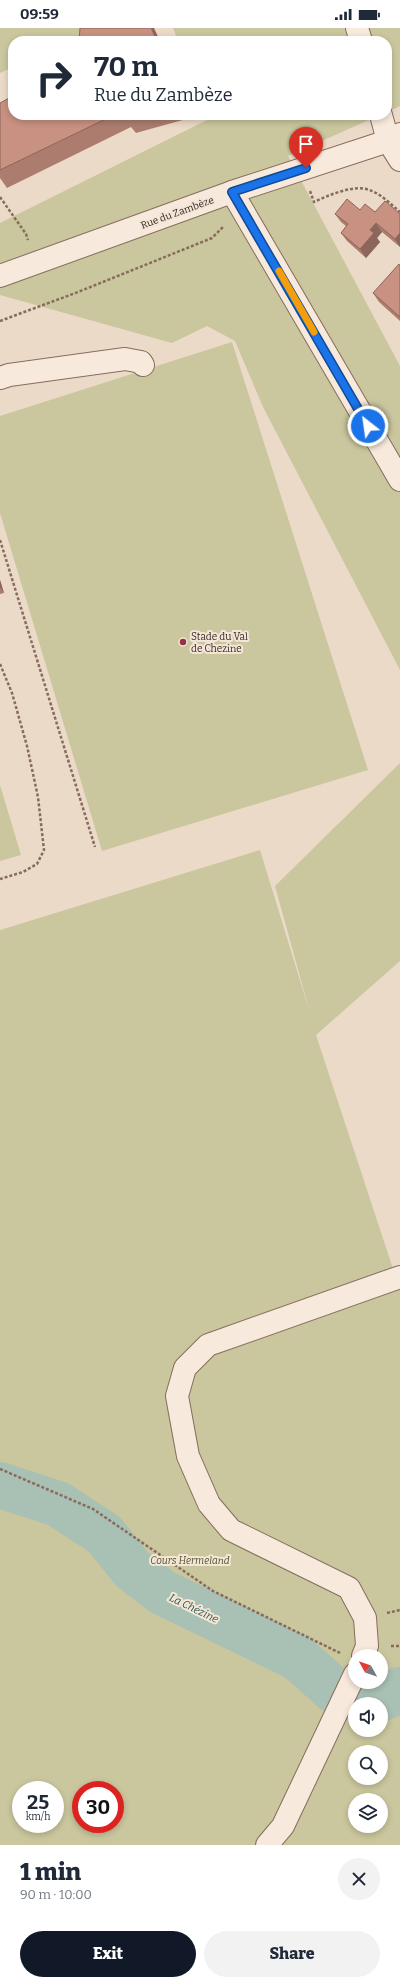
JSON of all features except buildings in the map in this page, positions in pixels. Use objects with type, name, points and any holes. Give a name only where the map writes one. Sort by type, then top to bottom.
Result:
[{"type":"street","points":[[384,120],[394,138],[400,160]]},
{"type":"street","name":"Rue du Zambèze","points":[[0,276],[237,200],[394,138]]},
{"type":"street","points":[[237,200],[400,480]]},
{"type":"street","points":[[0,378],[9,374],[125,358],[141,362],[143,365]]},
{"type":"street","points":[[366,1649],[368,1646],[365,1618],[349,1588],[231,1530],[209,1504],[188,1456],[177,1396],[185,1368],[208,1345],[400,1278]]},
{"type":"street","points":[[267,1845],[283,1826],[349,1689]]},
{"type":"path","points":[[308,186],[314,202],[331,194],[352,189],[372,190],[400,212]]},
{"type":"path","points":[[0,197],[26,234],[34,264]]},
{"type":"path","points":[[0,321],[78,292],[212,238],[237,200]]},
{"type":"path","points":[[0,540],[95,847]]},
{"type":"path","points":[[0,664],[12,693],[27,746],[38,797],[44,850],[37,864],[23,872],[0,879]]},
{"type":"path","points":[[0,1469],[93,1510],[213,1591],[341,1653]]},
{"type":"green space","points":[[0,28],[107,28],[88,36],[8,36],[8,69],[0,73]]},
{"type":"green space","points":[[173,28],[400,28],[400,106],[392,110],[392,36],[176,36]]},
{"type":"green space","points":[[207,120],[369,120],[288,156],[400,366],[400,670],[263,407],[235,341],[207,326],[172,343],[0,295],[0,223]]},
{"type":"green space","name":"Stade du Val de Chezine","points":[[232,342],[368,770],[102,851],[0,513],[0,416]]},
{"type":"green space","name":"Cours Hermeland","points":[[400,763],[400,961],[316,1035],[400,1290],[400,1845],[0,1845],[0,930],[260,850],[310,1013],[275,886]]},
{"type":"green space","points":[[0,785],[21,855],[0,861]]},
{"type":"waterway","name":"La Chézine","points":[[0,1485],[58,1504],[104,1534],[132,1569],[162,1592],[298,1658],[335,1691],[371,1703],[400,1690]]},
{"type":"slow traffic","points":[[279,271],[314,332]]},
{"type":"place","name":"Stade du Val de Chezine","points":[[183,642]]},
{"type":"route","points":[[306,168],[232,192],[368,426]]}]
